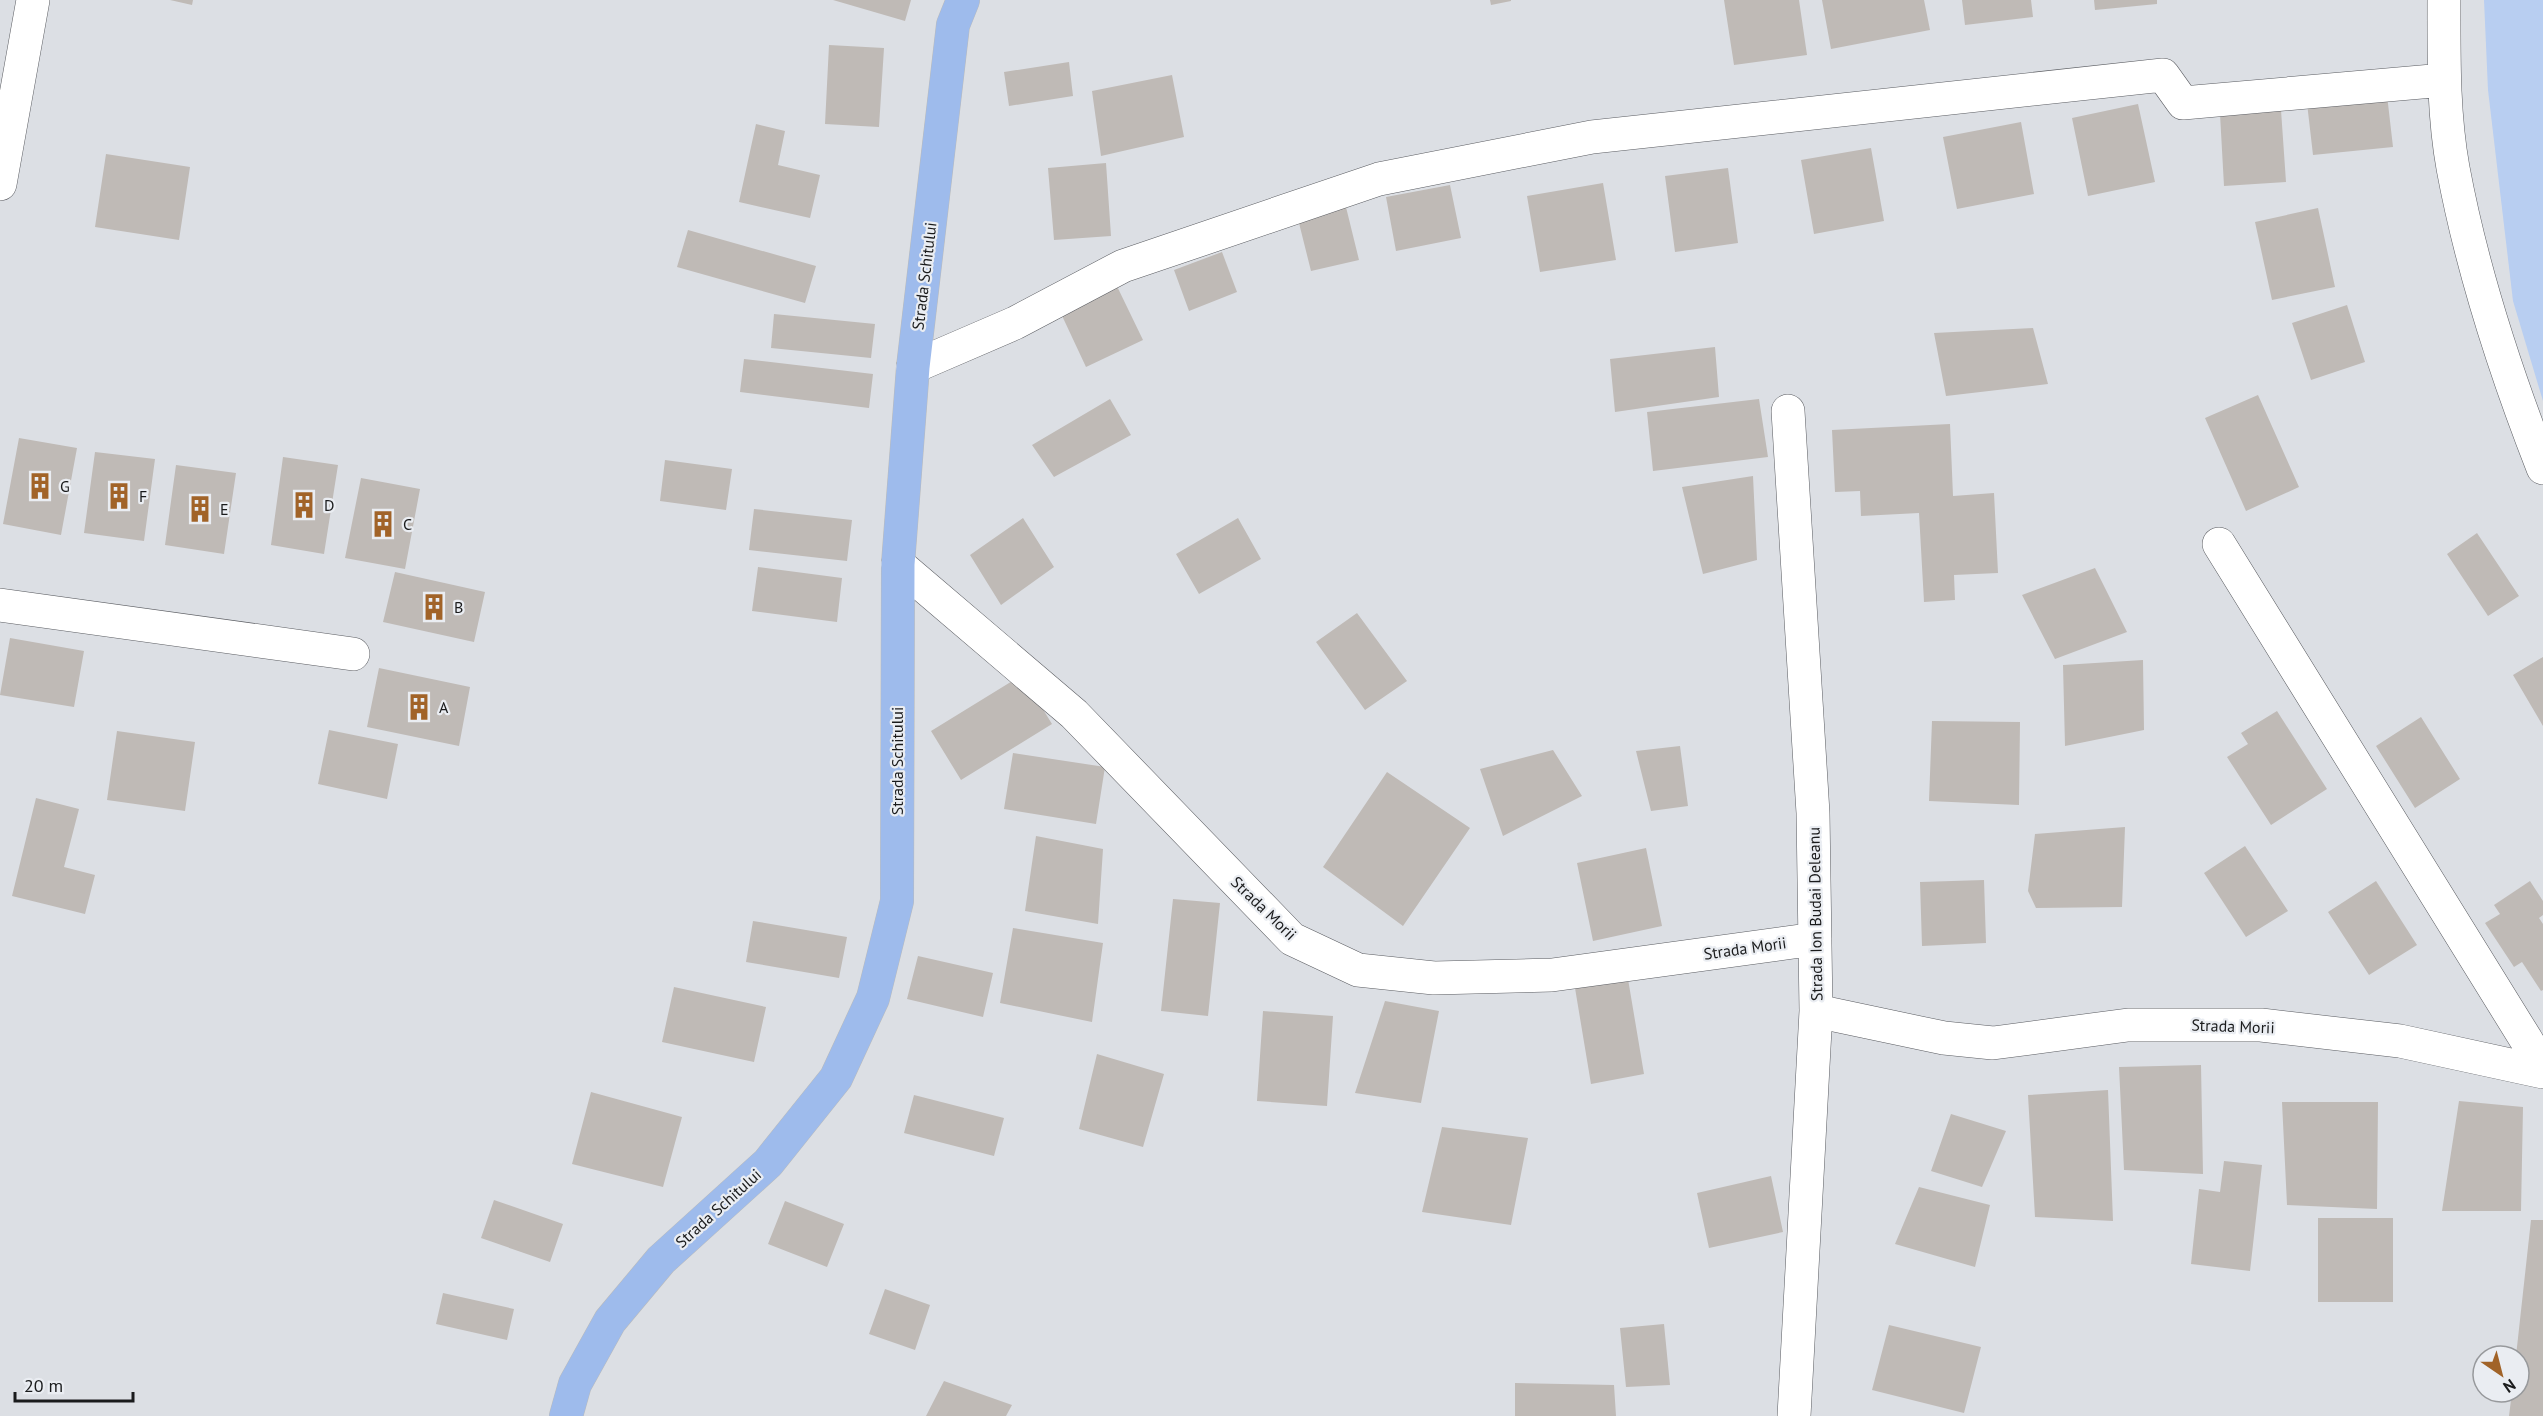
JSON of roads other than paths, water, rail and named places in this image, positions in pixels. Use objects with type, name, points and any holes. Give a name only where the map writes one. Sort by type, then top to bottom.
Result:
[{"type":"main road","name":"Strada Schitului","points":[[566,1416],[575,1384],[610,1321],[661,1260],[768,1163],[836,1078],[873,998],[897,901],[898,564],[914,367],[953,25],[963,0]]},
{"type":"street","points":[[0,184],[33,0]]},
{"type":"street","points":[[2444,0],[2444,80],[2453,166],[2485,303],[2523,419],[2543,468]]},
{"type":"street","points":[[914,367],[1015,323],[1123,266],[1345,190],[1378,179],[1592,137],[2163,75],[2183,103],[2444,80]]},
{"type":"street","name":"Strada Ion Budai Deleanu","points":[[1788,411],[1813,813],[1816,1011],[1794,1416]]},
{"type":"street","points":[[2219,544],[2543,1067]]},
{"type":"street","name":"Strada Morii","points":[[898,564],[1074,714],[1292,939],[1358,970],[1434,978],[1552,975],[1815,939]]},
{"type":"street","points":[[0,605],[353,654]]},
{"type":"street","name":"Strada Morii","points":[[1816,1011],[1944,1038],[1993,1043],[2128,1025],[2261,1025],[2400,1041],[2543,1072]]},
{"type":"place","name":"G","points":[[40,486]]},
{"type":"place","name":"F","points":[[119,496]]},
{"type":"place","name":"D","points":[[304,505]]},
{"type":"place","name":"E","points":[[200,509]]},
{"type":"place","name":"C","points":[[383,524]]},
{"type":"place","name":"B","points":[[434,607]]},
{"type":"place","name":"A","points":[[419,707]]}]
